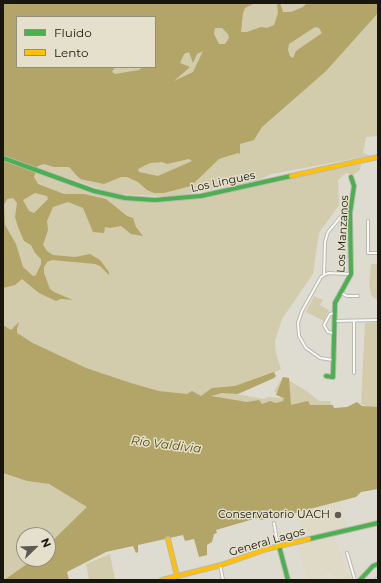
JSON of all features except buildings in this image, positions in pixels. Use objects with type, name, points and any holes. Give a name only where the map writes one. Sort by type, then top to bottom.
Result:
[{"type":"main road","name":"Los Lingues","points":[[3,158],[102,193],[125,198],[155,200],[201,196],[378,157]]},
{"type":"main road","name":"Los Manzanos","points":[[326,376],[333,377],[335,303],[351,274],[350,213],[354,186],[351,177]]},
{"type":"main road","name":"General Lagos","points":[[162,580],[220,565],[279,546],[378,523]]},
{"type":"main road","points":[[168,539],[177,576]]},
{"type":"main road","points":[[279,546],[288,580]]},
{"type":"main road","points":[[360,580],[373,566],[378,564]]},
{"type":"street","points":[[324,275],[322,272],[326,236],[344,213],[350,213]]},
{"type":"street","points":[[368,221],[368,253],[378,253]]},
{"type":"street","points":[[333,360],[320,358],[310,352],[302,344],[298,331],[298,323],[302,311],[317,282],[324,275],[351,274]]},
{"type":"street","points":[[341,293],[349,296],[358,296]]},
{"type":"street","points":[[333,333],[328,332],[324,325],[330,314],[334,312]]},
{"type":"street","points":[[334,321],[378,320]]},
{"type":"street","points":[[354,321],[354,373]]},
{"type":"street","points":[[274,523],[279,546]]},
{"type":"street","points":[[347,553],[355,580]]},
{"type":"street","points":[[220,565],[223,580]]},
{"type":"shaded area","points":[[123,3],[378,3],[378,136],[366,137],[363,153],[369,155],[368,156],[272,174],[258,180],[174,197],[121,194],[106,191],[65,177],[62,177],[61,180],[91,191],[124,198],[177,199],[335,166],[336,169],[361,164],[360,170],[353,175],[346,173],[338,180],[339,205],[319,233],[313,274],[282,319],[275,341],[276,354],[281,369],[236,394],[264,399],[268,397],[280,398],[281,396],[274,391],[283,377],[308,392],[319,401],[330,401],[332,406],[296,408],[159,391],[80,367],[3,327],[3,190],[83,68],[156,68],[156,16],[153,16]]},
{"type":"shaded area","points":[[371,264],[378,264],[378,301],[372,296],[369,286]]},
{"type":"shaded area","points":[[314,296],[323,300],[320,305],[329,310],[324,321],[306,312]]},
{"type":"shaded area","points":[[378,322],[378,407],[369,407],[361,404],[365,323]]},
{"type":"shaded area","points":[[3,473],[27,481],[49,484],[88,507],[56,537],[56,527],[16,527],[16,567],[23,567],[4,580]]},
{"type":"shaded area","points":[[339,500],[347,526],[303,537],[297,512],[330,504]]},
{"type":"shaded area","points":[[335,535],[347,574],[352,573],[354,580],[335,580],[332,571],[325,574],[327,580],[308,580],[297,545]]},
{"type":"shaded area","points":[[110,554],[115,580],[89,580],[86,564]]},
{"type":"water","points":[[3,3],[255,3],[245,8],[243,13],[241,32],[247,32],[261,27],[267,28],[274,25],[278,13],[277,3],[280,3],[283,12],[291,12],[303,7],[307,3],[378,3],[378,13],[326,71],[262,127],[254,140],[240,144],[240,154],[238,153],[219,159],[191,186],[164,193],[154,193],[147,190],[138,182],[127,177],[121,177],[104,184],[80,179],[69,167],[54,167],[44,164],[38,166],[34,177],[38,184],[64,194],[84,194],[106,199],[127,216],[133,218],[136,227],[143,236],[131,234],[121,226],[110,228],[105,227],[104,233],[93,232],[83,208],[68,202],[53,207],[47,221],[48,230],[43,245],[47,251],[53,255],[75,257],[90,254],[100,260],[109,272],[109,275],[100,266],[95,264],[52,260],[47,262],[44,267],[44,273],[50,289],[73,300],[61,299],[56,301],[39,293],[22,279],[15,285],[3,288]],"holes":[[[315,27],[319,28],[322,33],[296,51],[293,58],[290,56],[288,50],[289,44]],[[215,28],[222,28],[228,34],[229,38],[225,44],[219,44],[214,34]],[[203,51],[193,72],[174,81],[190,67],[180,63],[184,54],[189,52],[193,63],[197,54]],[[189,159],[192,161],[158,176],[139,172],[138,169],[150,163],[162,162],[167,164]],[[35,193],[47,196],[48,199],[34,213],[29,211],[23,200]],[[13,198],[17,203],[15,217],[18,227],[24,241],[31,245],[35,253],[41,259],[41,264],[36,275],[33,276],[23,267],[16,244],[5,225],[4,205],[7,199]]]},
{"type":"water","name":"Río Valdivia","points":[[19,322],[17,333],[33,343],[86,368],[159,391],[187,394],[192,391],[201,396],[212,388],[235,386],[274,372],[276,376],[274,378],[238,394],[222,393],[211,396],[247,402],[259,400],[262,404],[270,401],[276,403],[283,401],[284,398],[276,395],[283,377],[289,378],[291,405],[308,401],[310,405],[333,405],[334,408],[347,407],[357,402],[362,406],[378,407],[378,489],[361,492],[356,497],[294,514],[260,520],[257,518],[216,530],[217,533],[214,534],[212,542],[207,545],[207,555],[199,557],[194,539],[185,541],[183,535],[138,545],[138,552],[136,553],[133,546],[106,552],[67,572],[69,580],[4,580],[23,567],[56,567],[56,537],[87,507],[49,484],[27,481],[3,473],[3,325],[11,330]]},
{"type":"traffic: fast","points":[[3,158],[94,191],[125,198],[155,200],[201,196],[291,176]]},
{"type":"traffic: fast","points":[[326,376],[333,377],[335,303],[351,274],[350,213],[354,186],[351,177]]},
{"type":"traffic: fast","points":[[309,539],[378,523]]},
{"type":"traffic: fast","points":[[279,546],[288,580]]},
{"type":"traffic: fast","points":[[360,580],[373,566],[378,564]]},
{"type":"traffic: slow","points":[[291,176],[378,157]]},
{"type":"traffic: slow","points":[[168,539],[177,576]]},
{"type":"traffic: slow","points":[[162,580],[221,565],[267,549],[309,539]]},
{"type":"place","name":"Conservatorio UACH","points":[[338,515]]}]
